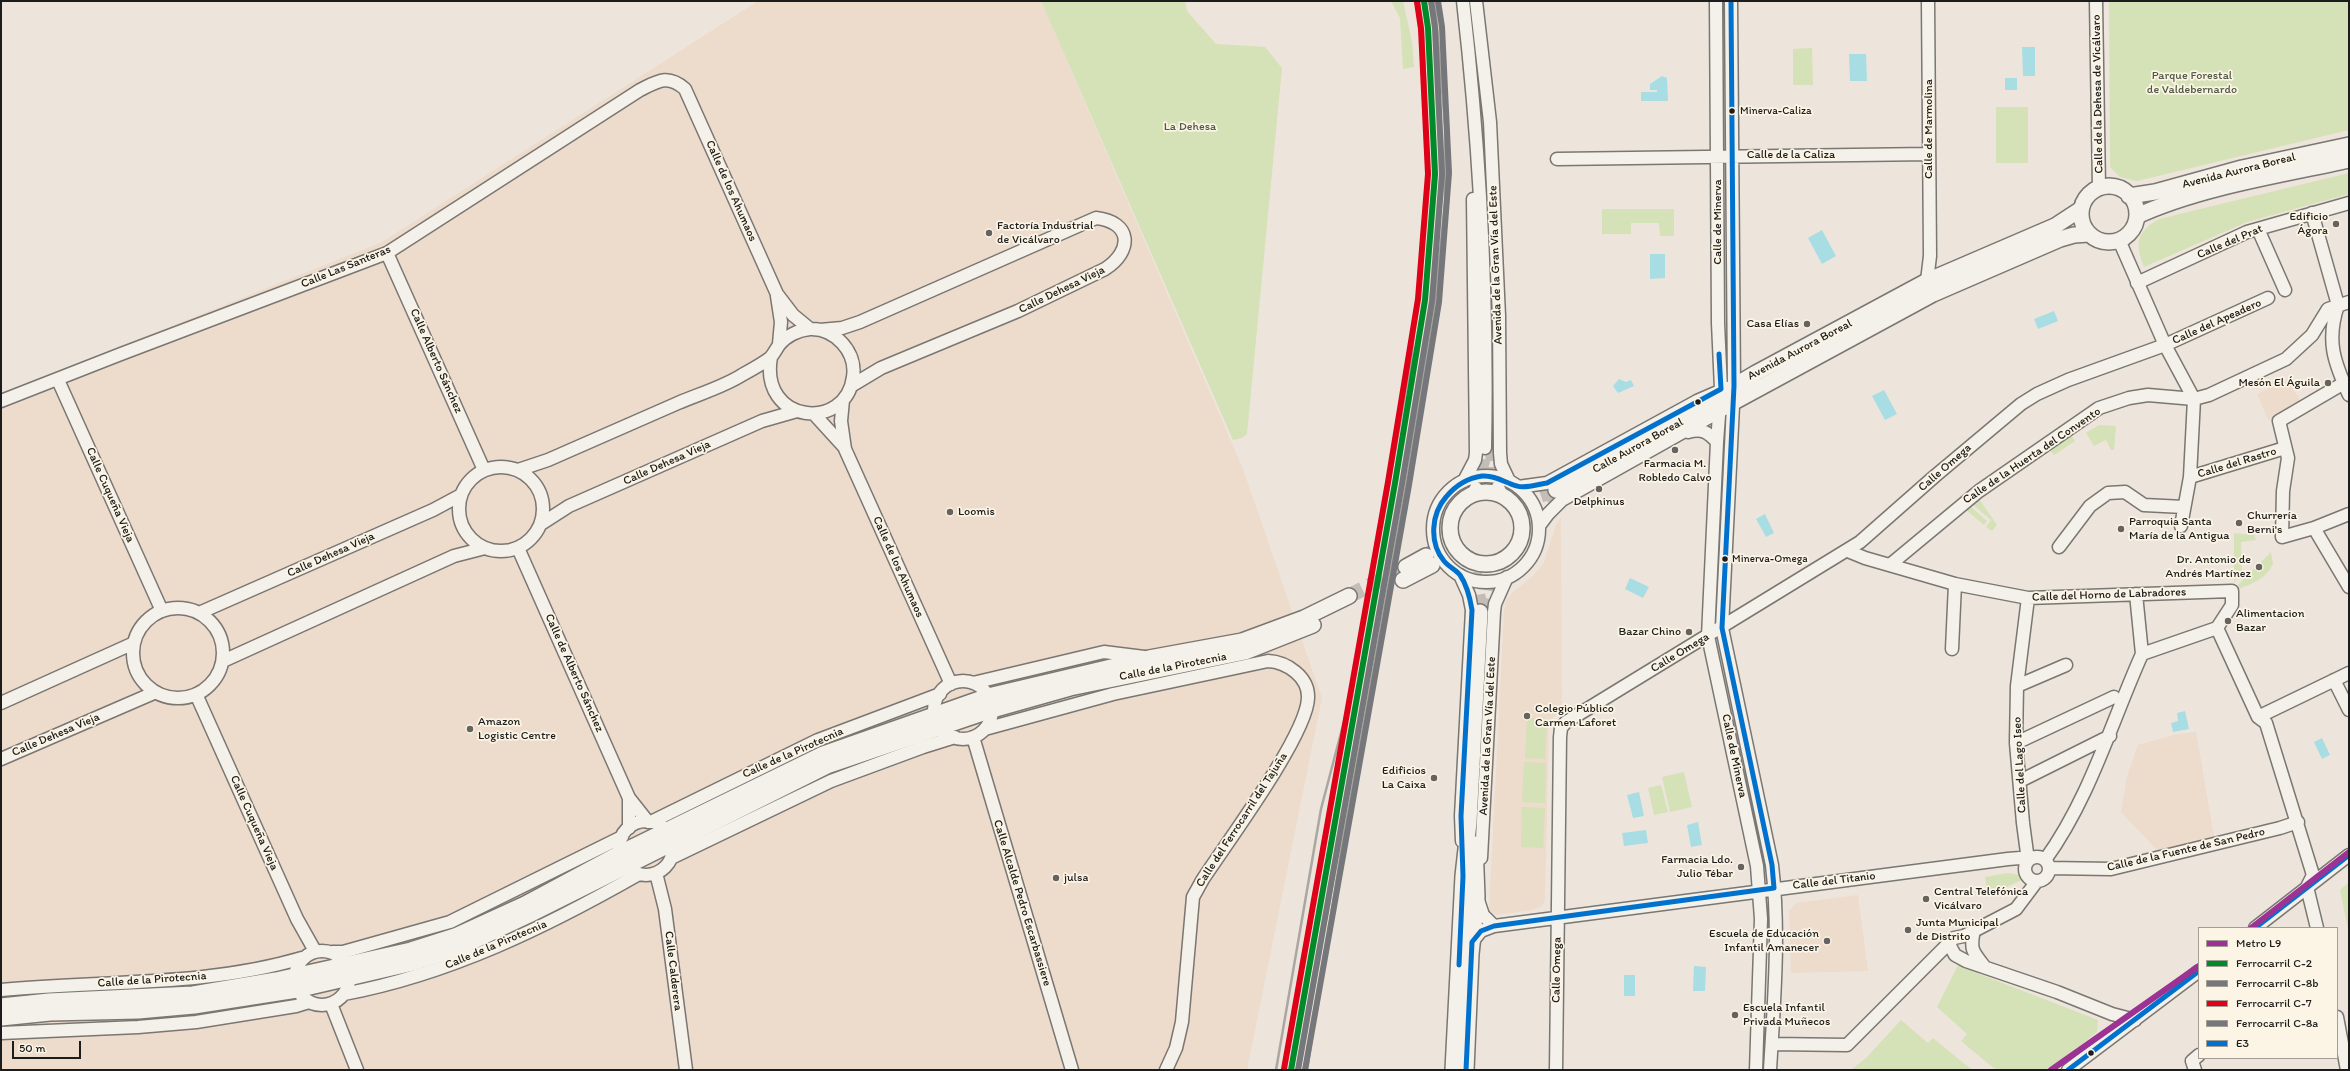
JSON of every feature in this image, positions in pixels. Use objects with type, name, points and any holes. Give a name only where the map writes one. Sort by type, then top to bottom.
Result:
[{"type":"main road","name":"Avenida Aurora Boreal","points":[[2130,196],[2155,192],[2242,168],[2349,145]]},
{"type":"main road","name":"Avenida Aurora Boreal","points":[[2136,216],[2159,206],[2213,191],[2349,160]]},
{"type":"main road","points":[[2099,188],[2119,188],[2130,196],[2136,209],[2133,228],[2119,240],[2106,242],[2089,234],[2082,222],[2081,209],[2087,196],[2099,188]]},
{"type":"main road","name":"Avenida Aurora Boreal","points":[[1725,398],[1927,281],[2055,226],[2081,209]]},
{"type":"main road","name":"Avenida Aurora Boreal","points":[[1725,398],[1933,294],[2060,239],[2074,235],[2089,234]]},
{"type":"main road","name":"Calle Aurora Boreal","points":[[1556,490],[1725,398]]},
{"type":"main road","points":[[1509,491],[1518,510],[1525,520],[1521,538],[1517,547],[1496,567],[1458,556],[1451,522],[1455,511],[1462,502],[1474,492],[1509,491]]},
{"type":"main road","points":[[1404,573],[1429,560]]},
{"type":"main road","name":"Calle de la Pirotecnia","points":[[1,1006],[50,1000],[193,994],[296,983],[349,979],[413,963],[459,948],[623,859],[665,830],[823,754],[935,714],[990,703],[1070,688],[1244,652],[1308,627],[1348,602],[1242,640],[1149,658],[990,703],[941,728],[827,766],[672,850],[623,859],[455,936],[411,950],[346,963],[296,983],[194,1006],[138,1011],[50,1013],[1,1018]]},
{"type":"main road","name":"Avenida de la Gran Vía del Este","points":[[1453,1070],[1463,876],[1469,822],[1482,612],[1475,827],[1477,897],[1472,942],[1466,1070]]},
{"type":"street","name":"Avenida de la Gran Vía del Este","points":[[1463,1],[1476,123],[1484,263],[1488,448],[1490,316],[1481,47]]},
{"type":"street","name":"Avenida de la Gran Vía del Este","points":[[1476,1],[1490,122],[1499,308],[1501,464],[1509,491],[1533,504],[1539,526]]},
{"type":"street","points":[[1483,62],[1487,48],[1485,1]]},
{"type":"street","name":"Calle de Minerva","points":[[1716,1],[1718,323],[1725,398],[1717,442],[1708,636],[1757,866],[1760,890],[1762,920],[1756,1070]]},
{"type":"street","name":"Calle de Minerva","points":[[1731,1],[1732,155],[1725,398],[1722,628],[1774,888],[1776,917],[1770,1070]]},
{"type":"street","name":"Calle de Marmolina","points":[[1927,281],[1930,256],[1928,1]]},
{"type":"street","name":"Calle de la Dehesa de Vicálvaro","points":[[2096,1],[2099,188]]},
{"type":"street","name":"Avenida de la Gran Vía del Este","points":[[1464,481],[1475,460],[1476,453],[1469,47]]},
{"type":"street","name":"Calle Las Santeras","points":[[1,401],[387,253],[640,90],[669,79],[677,81],[685,89]]},
{"type":"street","name":"Calle de los Ahumaos","points":[[685,89],[777,294],[793,315],[815,330]]},
{"type":"street","name":"Calle de la Caliza","points":[[1557,159],[1732,155],[1929,154]]},
{"type":"street","name":"Calle del Prat","points":[[2137,283],[2258,229],[2349,202]]},
{"type":"street","points":[[2312,213],[2343,304],[2331,325],[2332,352],[2349,395]]},
{"type":"street","name":"Calle Dehesa Vieja","points":[[815,330],[842,328],[860,322],[1096,218],[1107,219],[1116,224],[1124,233],[1124,251],[1116,262],[1105,269],[1018,311],[881,368],[851,386]]},
{"type":"street","points":[[2258,229],[2285,290]]},
{"type":"street","points":[[2119,240],[2165,345],[2194,399],[2190,477],[2181,526]]},
{"type":"street","name":"Calle Alberto Sánchez","points":[[387,253],[484,470]]},
{"type":"street","points":[[1930,256],[1941,267],[1950,270]]},
{"type":"street","name":"Calle de los Ahumaos","points":[[777,294],[781,322],[779,344]]},
{"type":"street","name":"Calle del Apeadero","points":[[2165,345],[2268,298]]},
{"type":"street","points":[[2194,399],[2209,395],[2286,359],[2312,335],[2328,309],[2343,304]]},
{"type":"street","points":[[815,330],[839,339],[848,351],[853,366],[851,386],[843,400],[824,412],[814,414],[797,411],[781,400],[770,383],[769,370],[772,357],[779,344],[788,336],[815,330]]},
{"type":"street","name":"Calle Omega","points":[[1556,1070],[1561,728],[1573,716],[1722,628],[1848,551],[1870,535],[1935,476],[2032,398],[2068,380],[2165,345]]},
{"type":"street","points":[[518,470],[548,460],[741,376],[772,357]]},
{"type":"street","points":[[2169,396],[2178,387],[2179,371]]},
{"type":"street","name":"Calle Cuqueña Vieja","points":[[58,380],[162,611]]},
{"type":"street","points":[[2344,384],[2279,421],[2288,458],[2283,491],[2282,537],[2314,528],[2349,514]]},
{"type":"street","name":"Calle de la Huerta del Convento","points":[[1891,564],[1979,491],[2099,408],[2129,398],[2148,395],[2194,399]]},
{"type":"street","name":"Avenida Aurora Boreal","points":[[1509,491],[1546,482],[1725,398]]},
{"type":"street","name":"Avenida Aurora Boreal","points":[[1539,526],[1548,514],[1562,500],[1679,434],[1725,398]]},
{"type":"street","name":"Calle de los Ahumaos","points":[[843,400],[841,421],[845,449],[951,684]]},
{"type":"street","name":"Calle Dehesa Vieja","points":[[541,524],[569,506],[740,431],[762,422],[797,411]]},
{"type":"street","name":"Calle de los Ahumaos","points":[[814,414],[845,449]]},
{"type":"street","points":[[1679,434],[1695,430],[1705,431],[1717,442]]},
{"type":"street","name":"Calle del Rastro","points":[[2190,477],[2285,448]]},
{"type":"street","points":[[222,661],[454,556],[485,548],[507,551],[518,548],[527,542],[541,524],[543,511],[542,499],[537,487],[529,477],[518,470],[507,467],[484,470],[466,484],[461,494],[459,507],[460,520],[470,537],[485,548]]},
{"type":"street","points":[[1509,491],[1484,476],[1464,481],[1445,496],[1437,511],[1434,523],[1434,537],[1437,550],[1449,567],[1458,556],[1470,580],[1484,582],[1507,578],[1521,568],[1530,558],[1538,540],[1539,526]]},
{"type":"street","points":[[2059,547],[2090,506],[2108,494],[2125,492],[2144,505],[2184,507]]},
{"type":"street","name":"Calle Dehesa Vieja","points":[[200,613],[433,510],[461,494]]},
{"type":"street","points":[[2314,528],[2349,586]]},
{"type":"street","name":"Calle de Alberto Sánchez","points":[[518,548],[629,798],[650,822]]},
{"type":"street","name":"Calle del Horno de Labradores","points":[[1848,551],[1865,558],[1891,564],[1955,584],[2028,598],[2232,591],[2232,605],[2217,628]]},
{"type":"street","name":"Avenida de la Gran Vía del Este","points":[[1458,556],[1472,610],[1461,816],[1463,876]]},
{"type":"street","name":"Avenida de la Gran Vía del Este","points":[[1477,897],[1480,876],[1494,612],[1495,604],[1507,578]]},
{"type":"street","points":[[1952,649],[1955,584]]},
{"type":"street","points":[[1968,939],[1974,930],[2016,909],[2029,892],[2030,869],[2047,876],[2047,864],[2110,736],[2123,696],[2142,654],[2136,594]]},
{"type":"street","name":"Calle del Lago Iseo","points":[[2028,598],[2017,686],[2016,743],[2030,869]]},
{"type":"street","points":[[175,608],[187,609],[200,613],[211,622],[219,633],[223,646],[222,661],[218,674],[208,686],[196,694],[182,698],[169,697],[156,692],[145,683],[137,671],[133,658],[134,643],[140,630],[149,618],[162,611],[175,608]]},
{"type":"street","points":[[2142,654],[2217,628],[2258,717],[2266,723],[2276,752],[2313,875],[2307,887],[2317,927]]},
{"type":"street","points":[[1,703],[134,643]]},
{"type":"street","name":"Calle de la Pirotecnia","points":[[1,990],[49,985],[138,983],[192,978],[273,967],[302,958],[315,951],[343,952],[408,935],[450,922],[626,832],[639,822],[650,822],[818,740],[940,694],[951,684],[962,681],[973,683],[1104,652],[1149,658]]},
{"type":"street","name":"Calle del Ferrocarril del Tajuña","points":[[1166,1070],[1176,1048],[1182,1022],[1193,897],[1284,755],[1305,712],[1308,698],[1305,685],[1289,667],[1280,662],[1268,661],[1248,664]]},
{"type":"street","name":"Calle de la Pirotecnia","points":[[330,1004],[344,994],[417,977],[463,961],[536,930],[639,874],[656,873],[666,866],[672,850],[831,781],[916,749],[955,737],[973,737],[985,728],[1106,696],[1248,664]]},
{"type":"street","points":[[2017,686],[2066,665]]},
{"type":"street","points":[[2258,717],[2349,673]]},
{"type":"street","points":[[2334,680],[2349,710]]},
{"type":"street","points":[[973,683],[982,688],[990,703],[990,720],[985,728]]},
{"type":"street","name":"Calle Dehesa Vieja","points":[[1,759],[156,692]]},
{"type":"street","name":"Calle Cuqueña Vieja","points":[[196,694],[297,919],[315,951]]},
{"type":"street","points":[[940,694],[936,703],[935,714],[941,728],[955,737]]},
{"type":"street","points":[[2016,743],[2114,697]]},
{"type":"street","points":[[2020,781],[2110,736]]},
{"type":"street","name":"Calle Alcalde Pedro Escarbassiere","points":[[973,737],[1072,1070]]},
{"type":"street","name":"Calle de Alberto Sánchez","points":[[626,832],[629,798]]},
{"type":"street","points":[[650,822],[665,830],[672,850]]},
{"type":"street","name":"Calle de la Fuente de San Pedro","points":[[2030,869],[2038,857],[2047,864],[2111,869],[2280,828],[2298,822]]},
{"type":"street","points":[[626,832],[623,859],[639,874]]},
{"type":"street","points":[[2258,927],[2268,923],[2307,887],[2349,856]]},
{"type":"street","name":"Calle del Titanio","points":[[1472,942],[1481,930],[1494,926],[1774,888],[2008,859],[2030,869]]},
{"type":"street","name":"Calle Calderera","points":[[656,873],[665,909],[686,1070]]},
{"type":"street","points":[[1477,897],[1483,915],[1494,926]]},
{"type":"street","points":[[1772,1044],[1847,1045],[1957,936],[1968,939]]},
{"type":"street","points":[[1968,939],[1973,953],[1984,966]]},
{"type":"street","points":[[1949,944],[1952,952],[1957,956],[2112,1014],[2135,1020]]},
{"type":"street","points":[[332,952],[346,963],[349,979],[344,994]]},
{"type":"street","points":[[302,958],[296,983],[309,1002]]},
{"type":"street","points":[[2068,1070],[2198,972]]},
{"type":"street","points":[[1,1033],[138,1027],[196,1022],[296,1006],[309,1002],[318,1005],[330,1004],[357,1070]]},
{"type":"street","points":[[2338,1018],[2349,1016]]},
{"type":"street","points":[[2339,1033],[2347,1070]]},
{"type":"street","points":[[2195,1070],[2192,1061],[2198,1056]]},
{"type":"shaded area","points":[[758,1],[1041,1],[1243,469],[1322,698],[1247,1070],[1,1070],[1,394],[382,242]]},
{"type":"shaded area","points":[[2287,380],[2302,403],[2268,420],[2257,394]]},
{"type":"shaded area","name":"Colegio Público Carmen Laforet","points":[[1561,518],[1562,710],[1549,721],[1545,900],[1541,907],[1532,910],[1496,915],[1489,910],[1504,612],[1506,600],[1513,592],[1533,576],[1543,564],[1556,525]]},
{"type":"shaded area","points":[[2196,732],[2214,836],[2157,850],[2121,812],[2127,776],[2138,745],[2177,734]]},
{"type":"shaded area","name":"Escuela de Educación Infantil Amanecer","points":[[1858,895],[1868,971],[1791,973],[1789,911],[1796,903]]},
{"type":"green space","name":"La Dehesa","points":[[1041,1],[1185,1],[1187,11],[1216,44],[1265,47],[1282,68],[1247,434],[1242,438],[1233,440]]},
{"type":"green space","points":[[1391,1],[1403,1],[1412,42],[1414,67],[1403,69],[1400,18]]},
{"type":"green space","name":"Parque Forestal de Valdebernardo","points":[[2109,1],[2349,1],[2349,130],[2137,181],[2120,177],[2110,167]]},
{"type":"green space","points":[[1812,48],[1813,85],[1793,85],[1793,49]]},
{"type":"green space","points":[[1996,107],[2028,107],[2028,163],[1996,163]]},
{"type":"green space","points":[[2349,173],[2349,194],[2247,222],[2144,267],[2139,252],[2140,239],[2146,229],[2159,219]]},
{"type":"green space","points":[[1602,209],[1674,209],[1674,236],[1660,236],[1659,223],[1631,223],[1631,234],[1602,234]]},
{"type":"green space","points":[[2099,425],[2116,426],[2114,450],[2111,450],[2106,440],[2094,446],[2086,433]]},
{"type":"green space","points":[[2071,435],[2075,441],[2054,455],[2050,450]]},
{"type":"green space","points":[[1979,499],[1997,525],[1992,531],[1986,527],[1991,520],[1972,504]]},
{"type":"green space","points":[[1970,506],[1987,521],[1984,525],[1966,510]]},
{"type":"green space","points":[[2234,533],[2254,535],[2256,540],[2241,542],[2242,573],[2234,582]]},
{"type":"green space","points":[[2271,552],[2273,564],[2262,578],[2236,590],[2234,589],[2256,567],[2256,570],[2262,570],[2262,564],[2259,564]]},
{"type":"green space","points":[[1527,718],[1547,719],[1545,759],[1525,758]]},
{"type":"green space","points":[[1524,762],[1546,763],[1545,803],[1522,802]]},
{"type":"green space","points":[[1684,772],[1692,807],[1670,812],[1662,777]]},
{"type":"green space","points":[[1661,785],[1668,812],[1654,815],[1648,788]]},
{"type":"green space","points":[[1522,807],[1545,808],[1543,848],[1521,847]]},
{"type":"green space","points":[[2008,873],[2019,875],[2022,880],[1988,895],[1985,877]]},
{"type":"green space","points":[[2349,882],[2349,934],[2340,890]]},
{"type":"green space","points":[[1959,963],[1979,970],[1979,974],[2098,1020],[2097,1032],[2049,1070],[1996,1070],[1961,1041],[1967,1034],[1937,1007]]},
{"type":"green space","points":[[1901,1020],[1928,1043],[1933,1038],[1972,1070],[1851,1070],[1866,1058]]},
{"type":"water","points":[[2022,47],[2035,47],[2035,76],[2023,76]]},
{"type":"water","points":[[1849,54],[1866,54],[1867,81],[1850,81]]},
{"type":"water","points":[[1662,76],[1667,78],[1668,101],[1641,101],[1641,92],[1657,92],[1657,90],[1650,90],[1650,84]]},
{"type":"water","points":[[2005,78],[2017,78],[2017,90],[2005,90]]},
{"type":"water","points":[[1822,230],[1836,256],[1822,264],[1808,238]]},
{"type":"water","points":[[1650,254],[1665,254],[1665,278],[1650,279]]},
{"type":"water","points":[[2054,311],[2058,321],[2038,329],[2034,319]]},
{"type":"water","points":[[1619,379],[1626,382],[1631,380],[1634,386],[1618,393],[1613,386]]},
{"type":"water","points":[[1884,390],[1897,414],[1885,420],[1872,396]]},
{"type":"water","points":[[1765,514],[1774,533],[1766,537],[1756,519]]},
{"type":"water","points":[[1630,578],[1649,587],[1643,598],[1625,589]]},
{"type":"water","points":[[2185,711],[2189,729],[2173,732],[2171,723],[2178,721],[2177,713]]},
{"type":"water","points":[[2322,738],[2330,755],[2322,759],[2314,742]]},
{"type":"water","points":[[1639,792],[1644,816],[1633,818],[1627,795]]},
{"type":"water","points":[[1698,822],[1702,845],[1691,847],[1687,825]]},
{"type":"water","points":[[1646,830],[1648,843],[1624,846],[1622,833]]},
{"type":"water","points":[[1694,966],[1706,967],[1705,991],[1693,991]]},
{"type":"water","points":[[1624,975],[1635,975],[1635,996],[1624,996]]},
{"type":"tunnel","points":[[1476,488],[1484,461],[1485,448]]},
{"type":"tunnel","points":[[1491,449],[1492,469],[1498,487]]},
{"type":"tunnel","points":[[1518,498],[1538,496],[1556,490]]},
{"type":"tunnel","points":[[1528,514],[1550,495]]},
{"type":"tunnel","points":[[1426,556],[1443,544]]},
{"type":"tunnel","points":[[1432,565],[1449,556]]},
{"type":"tunnel","points":[[1349,596],[1406,567]]},
{"type":"tunnel","points":[[1474,572],[1480,608]]},
{"type":"tunnel","points":[[1484,613],[1493,572]]},
{"type":"railway","points":[[1276,1070],[1321,809],[1353,687],[1411,362],[1427,204],[1427,129],[1423,28],[1419,1]]},
{"type":"railway","points":[[1307,1070],[1341,852],[1406,485],[1435,301],[1445,202],[1445,126],[1435,1]]},
{"type":"metro line","name":"L9","points":[[2252,927],[2349,852]]},
{"type":"metro line","name":"L9","points":[[2051,1070],[2198,967]]},
{"type":"rail line","name":"C-2","points":[[1291,1070],[1395,483],[1425,300],[1435,174],[1428,28],[1424,1]]},
{"type":"rail line","name":"C-8b","points":[[1298,1070],[1402,484],[1432,301],[1442,174],[1435,28],[1431,1]]},
{"type":"rail line","name":"C-8a","points":[[1305,1070],[1409,485],[1439,302],[1449,173],[1442,27],[1438,1]]},
{"type":"rail line","name":"C-7","points":[[1284,1069],[1388,482],[1418,299],[1428,174],[1421,29],[1417,2]]},
{"type":"transit line","name":"E3","points":[[1466,1070],[1472,942],[1481,931],[1494,926],[1774,888],[1772,865],[1722,628],[1734,386],[1731,1]]},
{"type":"transit line","name":"E3","points":[[1459,965],[1463,876],[1461,816],[1472,610],[1465,583],[1458,573],[1444,561],[1436,546],[1434,529],[1437,512],[1446,497],[1467,480],[1487,476],[1520,487],[1547,483],[1721,389],[1719,354]]},
{"type":"transit line","name":"E3","points":[[2256,927],[2349,855]]},
{"type":"transit line","name":"E3","points":[[2068,1070],[2198,972]]},
{"type":"place","name":"Minerva-Caliza","points":[[1732,111]]},
{"type":"place","name":"Edificio Ágora","points":[[2336,224]]},
{"type":"place","name":"Factoría Industrial de Vicálvaro","points":[[989,233]]},
{"type":"place","name":"Casa Elías","points":[[1807,324]]},
{"type":"place","name":"Mesón El Águila","points":[[2328,383]]},
{"type":"place","name":"Farmacia M. Robledo Calvo","points":[[1675,450]]},
{"type":"place","name":"Delphinus","points":[[1599,489]]},
{"type":"place","name":"Loomis","points":[[950,512]]},
{"type":"place","name":"Churrería Berni's","points":[[2239,523]]},
{"type":"place","name":"Parroquia Santa María de la Antigua","points":[[2121,529]]},
{"type":"place","name":"Minerva-Omega","points":[[1725,559]]},
{"type":"place","name":"Dr. Antonio de Andrés Martínez","points":[[2259,567]]},
{"type":"place","name":"Alimentacion Bazar","points":[[2228,621]]},
{"type":"place","name":"Bazar Chino","points":[[1689,632]]},
{"type":"place","name":"Colegio Público Carmen Laforet","points":[[1527,716]]},
{"type":"place","name":"Amazon Logistic Centre","points":[[470,729]]},
{"type":"place","name":"Edificios La Caixa","points":[[1434,778]]},
{"type":"place","name":"Farmacia Ldo. Julio Tébar","points":[[1741,867]]},
{"type":"place","name":"julsa","points":[[1056,878]]},
{"type":"place","name":"Central Telefónica Vicálvaro","points":[[1926,899]]},
{"type":"place","name":"Junta Municipal de Distrito","points":[[1908,930]]},
{"type":"place","name":"Escuela de Educación Infantil Amanecer","points":[[1827,941]]},
{"type":"place","name":"Escuela Infantil Privada Muñecos","points":[[1735,1015]]}]
